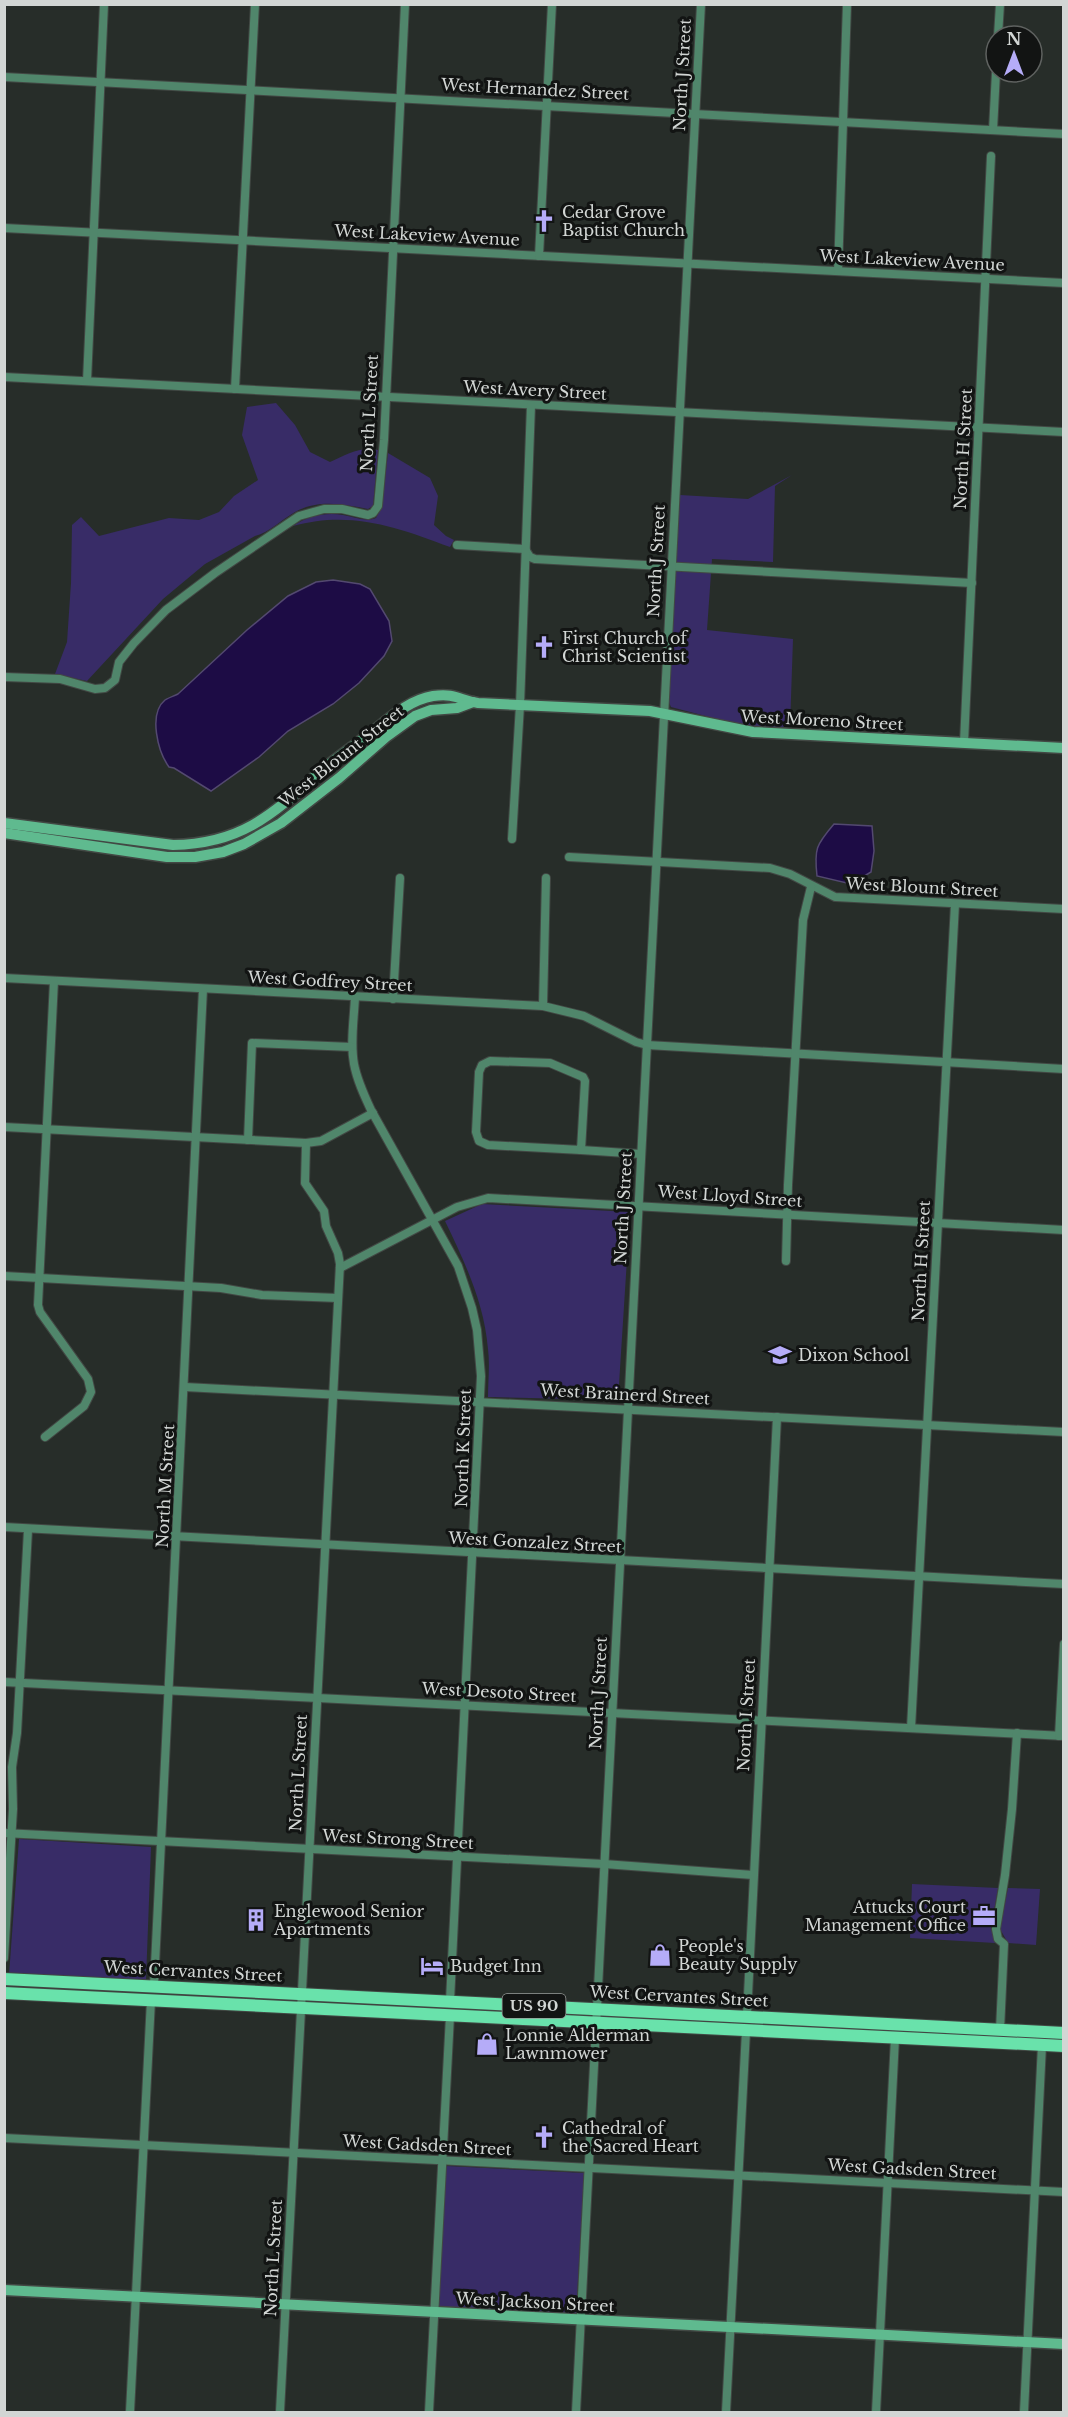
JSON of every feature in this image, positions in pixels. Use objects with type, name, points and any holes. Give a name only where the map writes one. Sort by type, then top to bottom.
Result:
[{"type":"main road","name":"West Cervantes Street","points":[[4,1979],[747,2015],[1064,2033]]},
{"type":"main road","name":"West Cervantes Street","points":[[4,1993],[1064,2046]]},
{"type":"main road","points":[[924,2039],[936,2034],[947,2033],[991,2035],[1000,2030]]},
{"type":"main road","points":[[1042,2045],[1047,2038],[1064,2038]]},
{"type":"street","points":[[87,381],[104,4]]},
{"type":"street","points":[[235,389],[255,4]]},
{"type":"street","name":"North L Street","points":[[4,677],[60,680],[98,689],[108,686],[115,680],[120,662],[166,610],[215,573],[299,516],[324,509],[373,513],[379,500],[405,4]]},
{"type":"street","points":[[539,256],[552,4]]},
{"type":"street","name":"North J Street","points":[[576,2412],[701,4]]},
{"type":"street","points":[[838,271],[847,4]]},
{"type":"street","points":[[999,24],[1000,4]]},
{"type":"street","name":"West Hernandez Street","points":[[4,77],[1064,134]]},
{"type":"street","points":[[993,130],[995,84]]},
{"type":"street","name":"North H Street","points":[[964,743],[991,156]]},
{"type":"street","name":"West Lakeview Avenue","points":[[4,228],[1064,283]]},
{"type":"street","name":"West Avery Street","points":[[4,377],[1064,432]]},
{"type":"street","points":[[512,839],[520,705],[531,405]]},
{"type":"street","points":[[457,545],[525,549]]},
{"type":"street","points":[[525,549],[535,560],[972,583]]},
{"type":"street","name":"West Blount Street","points":[[4,823],[127,840],[189,845],[222,839],[266,818],[341,754],[410,704],[432,696],[446,695],[458,696],[473,702]]},
{"type":"street","name":"West Moreno Street","points":[[473,702],[650,711],[753,732],[1064,748]]},
{"type":"street","name":"West Blount Street","points":[[4,833],[180,858],[210,855],[244,844],[272,829],[339,778],[401,725],[430,710],[457,708],[473,702]]},
{"type":"street","points":[[266,818],[272,829]]},
{"type":"street","points":[[125,852],[127,840]]},
{"type":"street","name":"West Blount Street","points":[[569,857],[770,868],[790,874],[811,887],[835,897],[1064,909]]},
{"type":"street","points":[[393,999],[400,878]]},
{"type":"street","points":[[543,1006],[546,878]]},
{"type":"street","points":[[786,1261],[803,920],[811,887]]},
{"type":"street","name":"North H Street","points":[[911,1728],[955,904]]},
{"type":"street","name":"West Godfrey Street","points":[[4,978],[543,1006],[584,1016],[636,1042],[646,1044],[1064,1069]]},
{"type":"street","points":[[45,1437],[84,1406],[91,1392],[88,1379],[40,1312],[38,1305],[54,981]]},
{"type":"street","name":"North M Street","points":[[154,1985],[203,989]]},
{"type":"street","name":"North K Street","points":[[355,997],[352,1047],[354,1065],[373,1113],[434,1219],[458,1266],[472,1308],[480,1353],[473,1554],[450,2001]]},
{"type":"street","points":[[248,1140],[252,1043],[352,1047]]},
{"type":"street","points":[[581,1150],[583,1077],[550,1063],[490,1061],[482,1065],[479,1072],[476,1132],[479,1141],[488,1145],[641,1154]]},
{"type":"street","points":[[4,1127],[306,1143],[321,1141],[373,1113]]},
{"type":"street","name":"North L Street","points":[[280,2412],[339,1268],[338,1252],[326,1226],[324,1211],[305,1183],[306,1143]]},
{"type":"street","name":"West Lloyd Street","points":[[339,1268],[466,1203],[488,1198],[1064,1230]]},
{"type":"street","points":[[4,1276],[221,1287],[262,1295],[338,1298]]},
{"type":"street","name":"West Brainerd Street","points":[[185,1387],[1064,1432]]},
{"type":"street","name":"North I Street","points":[[747,2015],[777,1417]]},
{"type":"street","name":"West Gonzalez Street","points":[[4,1527],[1064,1584]]},
{"type":"street","points":[[4,1958],[8,1833],[12,1767],[17,1733],[28,1530]]},
{"type":"street","points":[[1061,1736],[1064,1644]]},
{"type":"street","name":"West Desoto Street","points":[[4,1682],[1061,1736]]},
{"type":"street","points":[[1000,2030],[1004,1944],[998,1939],[996,1929],[1005,1875],[1017,1734]]},
{"type":"street","name":"West Strong Street","points":[[8,1833],[604,1864],[753,1875]]},
{"type":"street","points":[[130,2412],[151,2000]]},
{"type":"street","points":[[429,2412],[450,2016]]},
{"type":"street","points":[[726,2412],[746,2031]]},
{"type":"street","points":[[876,2412],[895,2038]]},
{"type":"street","points":[[1024,2412],[1042,2045]]},
{"type":"street","name":"West Gadsden Street","points":[[4,2138],[1064,2192]]},
{"type":"street","name":"West Jackson Street","points":[[4,2290],[1064,2344]]},
{"type":"shaded area","points":[[276,403],[295,425],[310,452],[330,462],[359,450],[378,450],[373,506],[368,509],[340,504],[322,504],[295,512],[266,532],[205,564],[163,599],[87,681],[55,674],[67,642],[72,525],[81,517],[99,536],[169,518],[199,520],[219,512],[234,496],[258,480],[242,435],[247,407]]},
{"type":"shaded area","points":[[388,453],[430,478],[438,496],[434,525],[454,540],[450,547],[392,527],[354,520],[314,521],[293,526],[311,517],[323,515],[376,518],[382,507]]},
{"type":"shaded area","points":[[792,475],[775,486],[773,562],[712,559],[707,630],[793,639],[790,727],[744,726],[671,707],[668,700],[680,495],[748,499]]},
{"type":"shaded area","points":[[333,580],[360,584],[370,589],[389,621],[392,641],[384,656],[359,683],[333,704],[288,731],[259,757],[211,791],[169,767],[161,752],[156,733],[157,714],[165,700],[178,694],[247,630],[288,596],[316,582]]},
{"type":"shaded area","points":[[834,824],[872,826],[874,851],[871,872],[851,884],[817,876],[816,853],[823,837]]},
{"type":"shaded area","points":[[482,1204],[630,1212],[618,1400],[488,1397],[489,1355],[482,1315],[466,1268],[445,1221]]},
{"type":"shaded area","points":[[19,1839],[151,1847],[146,1980],[9,1975]]},
{"type":"shaded area","points":[[912,1884],[998,1888],[991,1928],[995,1943],[910,1938]]},
{"type":"shaded area","points":[[1008,1888],[1040,1889],[1036,1945],[1008,1943],[1000,1929]]},
{"type":"shaded area","points":[[446,2166],[584,2173],[576,2314],[438,2307]]},
{"type":"place","name":"Cedar Grove Baptist Church","points":[[544,221]]},
{"type":"place","name":"First Church of Christ Scientist","points":[[544,647]]},
{"type":"place","name":"Dixon School","points":[[780,1355]]},
{"type":"place","name":"Attucks Court Management Office","points":[[984,1916]]},
{"type":"place","name":"Englewood Senior Apartments","points":[[256,1920]]},
{"type":"place","name":"People's Beauty Supply","points":[[660,1955]]},
{"type":"place","name":"Budget Inn","points":[[432,1966]]},
{"type":"place","name":"Lonnie Alderman Lawnmower","points":[[487,2044]]},
{"type":"place","name":"Cathedral of the Sacred Heart","points":[[544,2137]]}]
